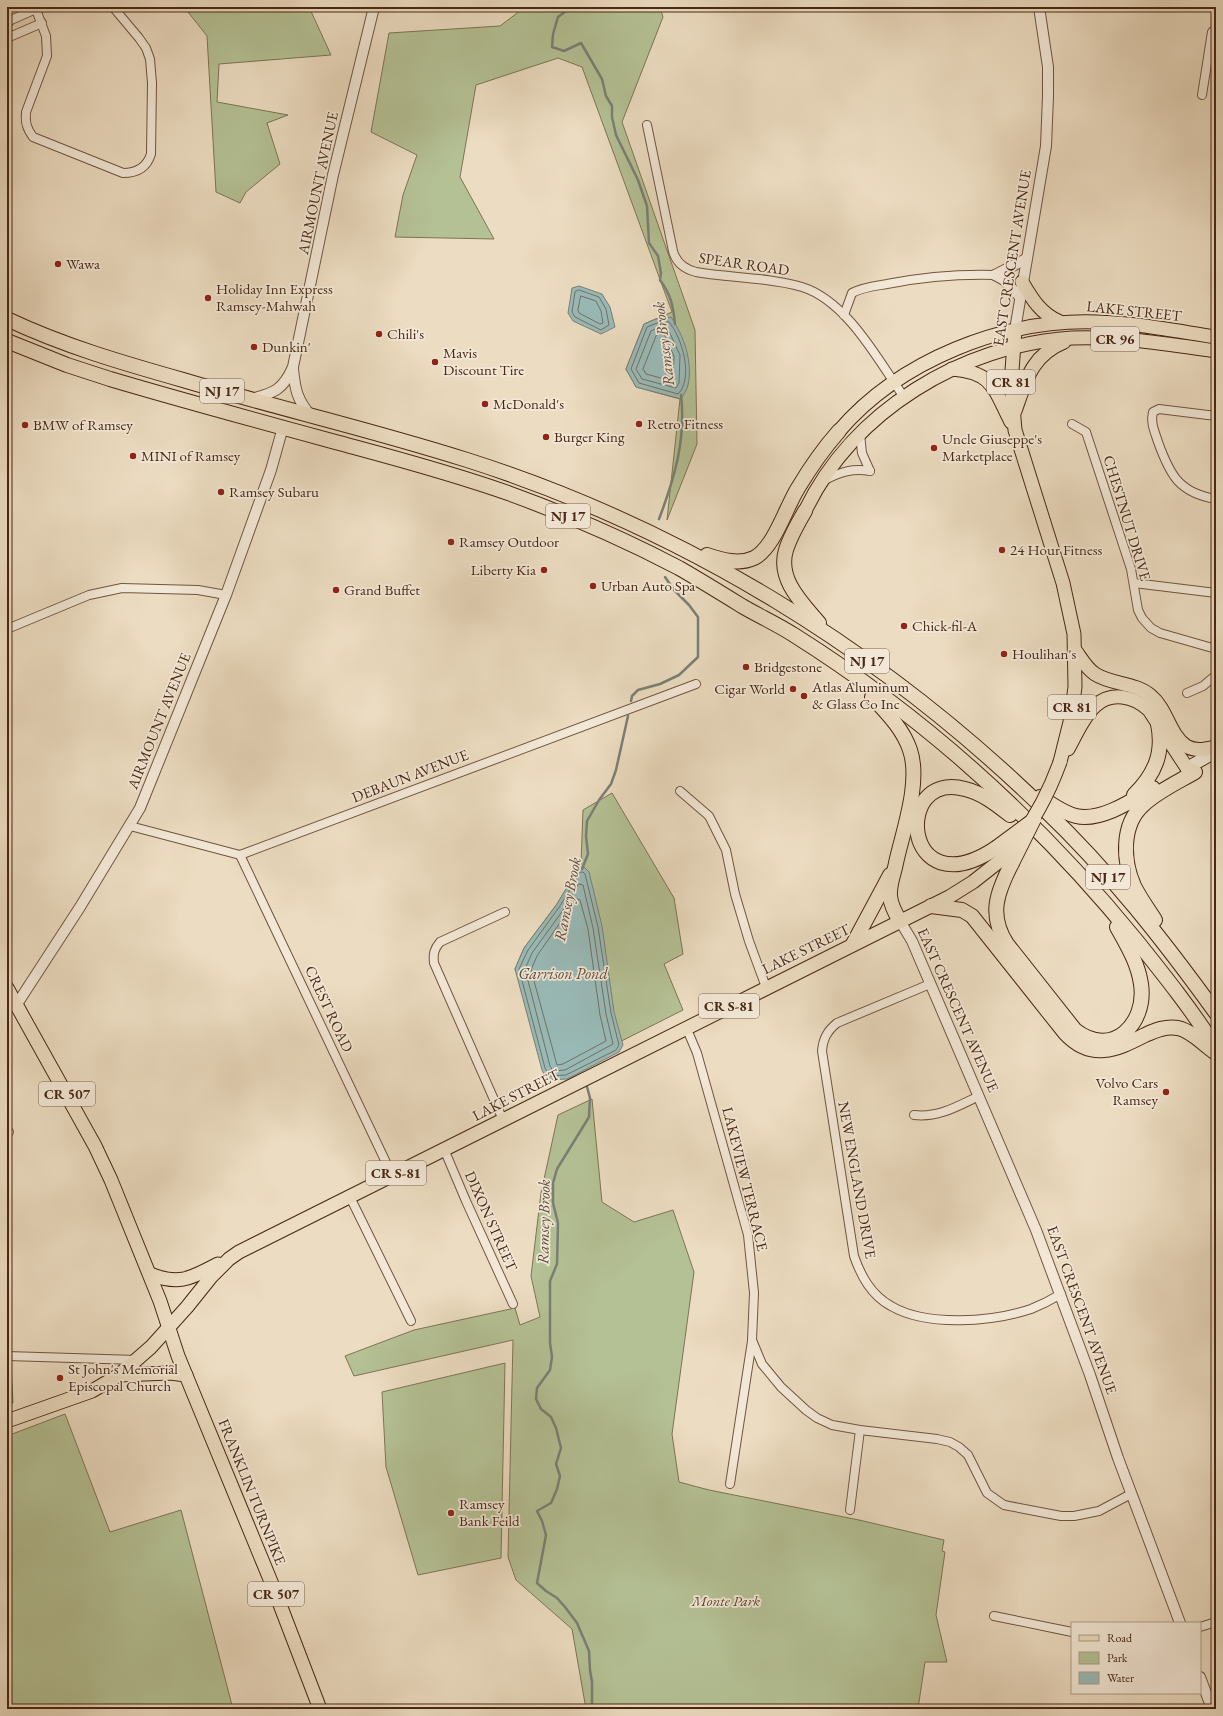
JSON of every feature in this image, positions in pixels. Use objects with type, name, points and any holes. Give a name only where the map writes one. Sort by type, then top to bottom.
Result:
[{"type":"highway","name":"NJ 17","points":[[7,319],[76,347],[249,399],[420,446],[507,474],[590,506],[668,542],[715,566],[828,634],[907,690],[973,744],[1045,809],[1087,854],[1138,911],[1195,983],[1216,1013]]},
{"type":"highway","name":"NJ 17","points":[[7,342],[67,365],[110,379],[459,477],[507,492],[584,523],[681,569],[743,606],[791,632],[845,669],[911,718],[958,757],[1003,798],[1098,894],[1154,962],[1216,1048]]},
{"type":"highway","points":[[668,542],[727,560],[745,561],[760,554],[770,542],[803,479],[839,431]]},
{"type":"highway","points":[[805,511],[785,552],[785,570],[789,583],[796,595],[828,634]]},
{"type":"highway","points":[[845,669],[893,720],[904,736],[912,758],[914,774],[912,790],[890,895],[892,908],[900,921]]},
{"type":"highway","points":[[1124,804],[1144,784],[1155,769],[1161,748],[1158,724]]},
{"type":"highway","points":[[1009,777],[1062,810],[1076,816],[1097,816],[1191,770]]},
{"type":"highway","points":[[1191,770],[1149,800],[1138,810],[1130,826],[1126,847],[1128,866],[1135,887],[1195,983]]},
{"type":"highway","points":[[1034,819],[1005,856],[981,857],[965,863],[952,864],[938,861],[923,848],[917,836],[916,824],[919,812],[927,799],[938,790],[951,787],[964,788],[991,800],[1056,850]]},
{"type":"highway","points":[[1034,819],[1005,856],[996,901],[996,917],[1000,931],[1075,1030],[1093,1039],[1106,1040],[1114,1039],[1126,1032],[1135,1021],[1141,1004],[1141,985],[1137,968],[1130,950],[1098,894]]},
{"type":"highway","points":[[853,944],[896,864]]},
{"type":"highway","points":[[931,906],[962,910],[972,916],[1065,1033],[1081,1046],[1096,1050],[1111,1050],[1157,1030],[1170,1027],[1190,1033],[1216,1054]]},
{"type":"main road","points":[[1022,282],[1039,308],[1049,317],[1060,322]]},
{"type":"main road","name":"LAKE STREET","points":[[839,431],[868,403],[894,383],[923,365],[949,352],[981,339],[1015,330],[1060,322],[1123,323],[1216,337]]},
{"type":"main road","name":"EAST CRESCENT AVENUE","points":[[1015,330],[1011,384],[1015,430],[1064,588],[1071,617],[1075,650],[1075,687],[1072,711],[1060,762],[1049,790],[1034,819]]},
{"type":"main road","points":[[1013,416],[1027,377],[1037,361],[1054,347],[1073,338]]},
{"type":"main road","name":"LAKE STREET","points":[[805,511],[822,481],[840,456],[880,415],[904,397],[952,369],[983,356],[1014,347],[1073,338],[1115,339],[1216,351]]},
{"type":"main road","points":[[952,369],[975,373],[984,378],[993,388],[1015,430]]},
{"type":"main road","points":[[1075,650],[1094,674],[1134,686],[1151,696],[1178,738],[1185,745],[1198,750],[1216,748]]},
{"type":"main road","points":[[1060,762],[1091,710],[1106,699],[1117,697],[1134,700],[1149,710],[1191,770]]},
{"type":"main road","points":[[1191,770],[1210,755],[1216,748]]},
{"type":"main road","points":[[1191,770],[1216,761]]},
{"type":"main road","name":"EAST CRESCENT AVENUE","points":[[900,921],[931,906],[973,882],[1005,856]]},
{"type":"main road","name":"LAKE STREET","points":[[7,1421],[92,1391],[119,1375],[138,1360],[229,1258],[686,1027],[900,921]]},
{"type":"main road","name":"CR 507","points":[[7,988],[95,1146],[111,1180],[150,1274],[169,1326]]},
{"type":"main road","points":[[150,1274],[162,1279],[180,1280],[201,1273],[229,1258]]},
{"type":"main road","name":"FRANKLIN TURNPIKE","points":[[169,1326],[178,1356],[274,1590],[320,1709]]},
{"type":"main road","points":[[119,1375],[170,1373],[186,1375]]},
{"type":"street","points":[[7,24],[11,20],[36,8],[47,42],[47,56],[26,112],[25,121],[28,130],[33,137],[123,173],[130,173],[142,168],[149,161],[151,154],[152,71],[146,48],[113,7]]},
{"type":"street","name":"AIRMOUNT AVENUE","points":[[249,399],[268,394],[279,389],[288,379],[293,367],[333,176],[374,7]]},
{"type":"street","name":"EAST CRESCENT AVENUE","points":[[1015,330],[1046,146],[1048,67],[1039,7]]},
{"type":"street","points":[[7,38],[42,23]]},
{"type":"street","points":[[1202,95],[1212,32],[1216,28]]},
{"type":"street","name":"SPEAR ROAD","points":[[647,125],[676,260],[683,266],[696,272],[804,288],[825,298],[854,326],[904,397]]},
{"type":"street","points":[[844,315],[852,293],[860,289],[902,281],[944,276],[995,275],[1026,259]]},
{"type":"street","points":[[995,275],[1004,280],[1020,297]]},
{"type":"street","name":"AIRMOUNT AVENUE","points":[[293,367],[296,390],[300,402],[312,417]]},
{"type":"street","points":[[1216,416],[1160,408],[1153,412],[1152,422],[1166,463],[1175,479],[1185,488],[1197,494],[1216,499]]},
{"type":"street","name":"CHESTNUT DRIVE","points":[[1072,424],[1086,432],[1134,583],[1140,614],[1151,628],[1165,635],[1216,649]]},
{"type":"street","name":"AIRMOUNT AVENUE","points":[[17,1004],[80,907],[140,808],[226,595],[271,470],[283,428]]},
{"type":"street","points":[[822,481],[845,471],[858,469],[870,471],[862,453],[860,434]]},
{"type":"street","points":[[1134,583],[1216,593]]},
{"type":"street","points":[[7,628],[74,601],[104,591],[122,588],[198,590],[226,595]]},
{"type":"street","points":[[1188,693],[1203,686],[1216,675]]},
{"type":"street","name":"DEBAUN AVENUE","points":[[240,855],[696,684]]},
{"type":"street","points":[[680,791],[708,816],[726,850],[737,901],[758,970],[766,987]]},
{"type":"street","points":[[130,826],[240,855]]},
{"type":"street","name":"CREST ROAD","points":[[240,855],[392,1175]]},
{"type":"street","points":[[503,1120],[434,963],[433,956],[434,950],[440,942],[505,912]]},
{"type":"street","name":"EAST CRESCENT AVENUE","points":[[900,921],[912,941],[1036,1230],[1180,1622]]},
{"type":"street","name":"NEW ENGLAND DRIVE","points":[[930,984],[837,1023],[830,1029],[823,1043],[822,1051],[851,1240],[858,1269],[872,1290],[890,1306],[914,1315],[927,1317],[954,1320],[989,1317],[1029,1309],[1043,1304],[1060,1294]]},
{"type":"street","name":"LAKEVIEW TERRACE","points":[[686,1027],[697,1053],[748,1235],[754,1293],[752,1340],[762,1364],[770,1375],[806,1410],[817,1418],[832,1425],[950,1442],[959,1447],[968,1455],[987,1493],[999,1502],[1013,1508],[1061,1516],[1074,1516],[1099,1511],[1132,1494]]},
{"type":"street","points":[[914,1115],[926,1117],[938,1114],[979,1096]]},
{"type":"street","name":"DIXON STREET","points":[[444,1149],[513,1304]]},
{"type":"street","points":[[350,1197],[411,1321]]},
{"type":"street","points":[[730,1484],[752,1340]]},
{"type":"street","points":[[7,1356],[138,1360]]},
{"type":"street","points":[[850,1510],[860,1430]]},
{"type":"street","points":[[994,1616],[1071,1632]]},
{"type":"street","points":[[1201,1627],[1216,1622]]},
{"type":"street","points":[[1201,1680],[1212,1709]]},
{"type":"green space","points":[[184,7],[309,7],[331,55],[219,64],[217,102],[288,115],[267,123],[280,164],[246,192],[240,203],[216,192],[207,36]]},
{"type":"green space","points":[[525,7],[660,7],[663,17],[622,122],[695,330],[697,444],[667,520],[680,399],[636,387],[626,369],[644,324],[672,312],[582,67],[558,58],[476,85],[460,177],[494,239],[395,237],[403,195],[417,155],[371,132],[389,33],[500,26]]},
{"type":"green space","points":[[612,793],[674,898],[683,954],[664,964],[683,1010],[558,1073],[515,969],[524,948],[557,904],[581,864],[583,810]]},
{"type":"green space","name":"Monte Park","points":[[592,1099],[602,1202],[634,1222],[673,1210],[694,1272],[672,1434],[679,1482],[709,1490],[859,1520],[944,1540],[942,1551],[945,1552],[936,1615],[947,1662],[925,1662],[918,1709],[697,1709],[678,1705],[674,1709],[586,1709],[572,1629],[516,1580],[508,1557],[513,1340],[354,1376],[345,1356],[414,1330],[515,1308],[520,1325],[540,1317],[531,1276],[541,1193],[558,1115]]},
{"type":"green space","name":"Ramsey Bank Feild","points":[[505,1363],[501,1558],[418,1575],[386,1467],[382,1392]]},
{"type":"green space","points":[[11,1365],[13,1403],[7,1405],[7,1366]]},
{"type":"green space","points":[[65,1414],[110,1532],[181,1510],[233,1709],[10,1709],[7,1684],[7,1436]]},
{"type":"water","points":[[579,286],[602,294],[610,307],[615,327],[601,334],[573,321],[568,313],[572,288]]},
{"type":"water","points":[[671,317],[680,332],[688,358],[688,385],[681,399],[636,387],[626,369],[644,324],[656,319]]},
{"type":"water","name":"Garrison Pond","points":[[581,864],[589,872],[602,926],[614,1012],[623,1045],[619,1052],[567,1079],[547,1080],[542,1070],[515,969],[524,948],[557,904]]},
{"type":"waterway","name":"Ramsey Brook","points":[[566,7],[566,11],[558,17],[553,34],[552,47],[564,51],[581,43],[602,79],[606,96],[612,106],[612,117],[616,135],[638,180],[647,206],[649,243],[658,256],[661,273],[660,280],[671,300],[675,324]]},
{"type":"waterway","name":"Ramsey Brook","points":[[659,519],[670,488],[678,458],[682,427],[681,395]]},
{"type":"waterway","name":"Ramsey Brook","points":[[631,701],[632,696],[638,690],[660,684],[679,675],[698,657],[698,617],[689,605],[674,590],[665,577]]},
{"type":"waterway","name":"Ramsey Brook","points":[[582,869],[588,854],[586,836],[587,821],[599,800],[611,784],[616,770],[628,716]]},
{"type":"waterway","name":"Ramsey Brook","points":[[586,1083],[590,1098],[589,1117],[557,1169],[553,1183],[553,1203],[558,1223],[557,1264],[550,1281],[550,1343],[552,1357],[550,1370],[537,1388],[536,1399],[541,1409],[551,1417],[556,1428],[561,1448],[556,1464],[560,1476],[557,1489],[551,1503],[537,1511],[546,1535],[537,1583],[557,1598],[577,1623],[589,1651],[592,1682],[592,1709]]},
{"type":"place","name":"Wawa","points":[[58,264]]},
{"type":"place","name":"Holiday Inn Express Ramsey-Mahwah","points":[[208,298]]},
{"type":"place","name":"Chili's","points":[[379,334]]},
{"type":"place","name":"Dunkin'","points":[[254,347]]},
{"type":"place","name":"Mavis Discount Tire","points":[[435,362]]},
{"type":"place","name":"McDonald's","points":[[485,404]]},
{"type":"place","name":"Retro Fitness","points":[[639,424]]},
{"type":"place","name":"BMW of Ramsey","points":[[25,425]]},
{"type":"place","name":"Burger King","points":[[546,437]]},
{"type":"place","name":"Uncle Giuseppe's Marketplace","points":[[934,448]]},
{"type":"place","name":"MINI of Ramsey","points":[[133,456]]},
{"type":"place","name":"Ramsey Subaru","points":[[221,492]]},
{"type":"place","name":"Ramsey Outdoor","points":[[451,542]]},
{"type":"place","name":"24 Hour Fitness","points":[[1002,550]]},
{"type":"place","name":"Liberty Kia","points":[[544,570]]},
{"type":"place","name":"Urban Auto Spa","points":[[593,586]]},
{"type":"place","name":"Grand Buffet","points":[[336,590]]},
{"type":"place","name":"Chick-fil-A","points":[[904,626]]},
{"type":"place","name":"Houlihan's","points":[[1004,654]]},
{"type":"place","name":"Bridgestone","points":[[746,667]]},
{"type":"place","name":"Cigar World","points":[[793,689]]},
{"type":"place","name":"Atlas Aluminum & Glass Co Inc","points":[[804,696]]},
{"type":"place","name":"Volvo Cars Ramsey","points":[[1166,1092]]},
{"type":"place","name":"St John's Memorial Episcopal Church","points":[[60,1378]]},
{"type":"place","name":"Ramsey Bank Feild","points":[[451,1513]]}]
